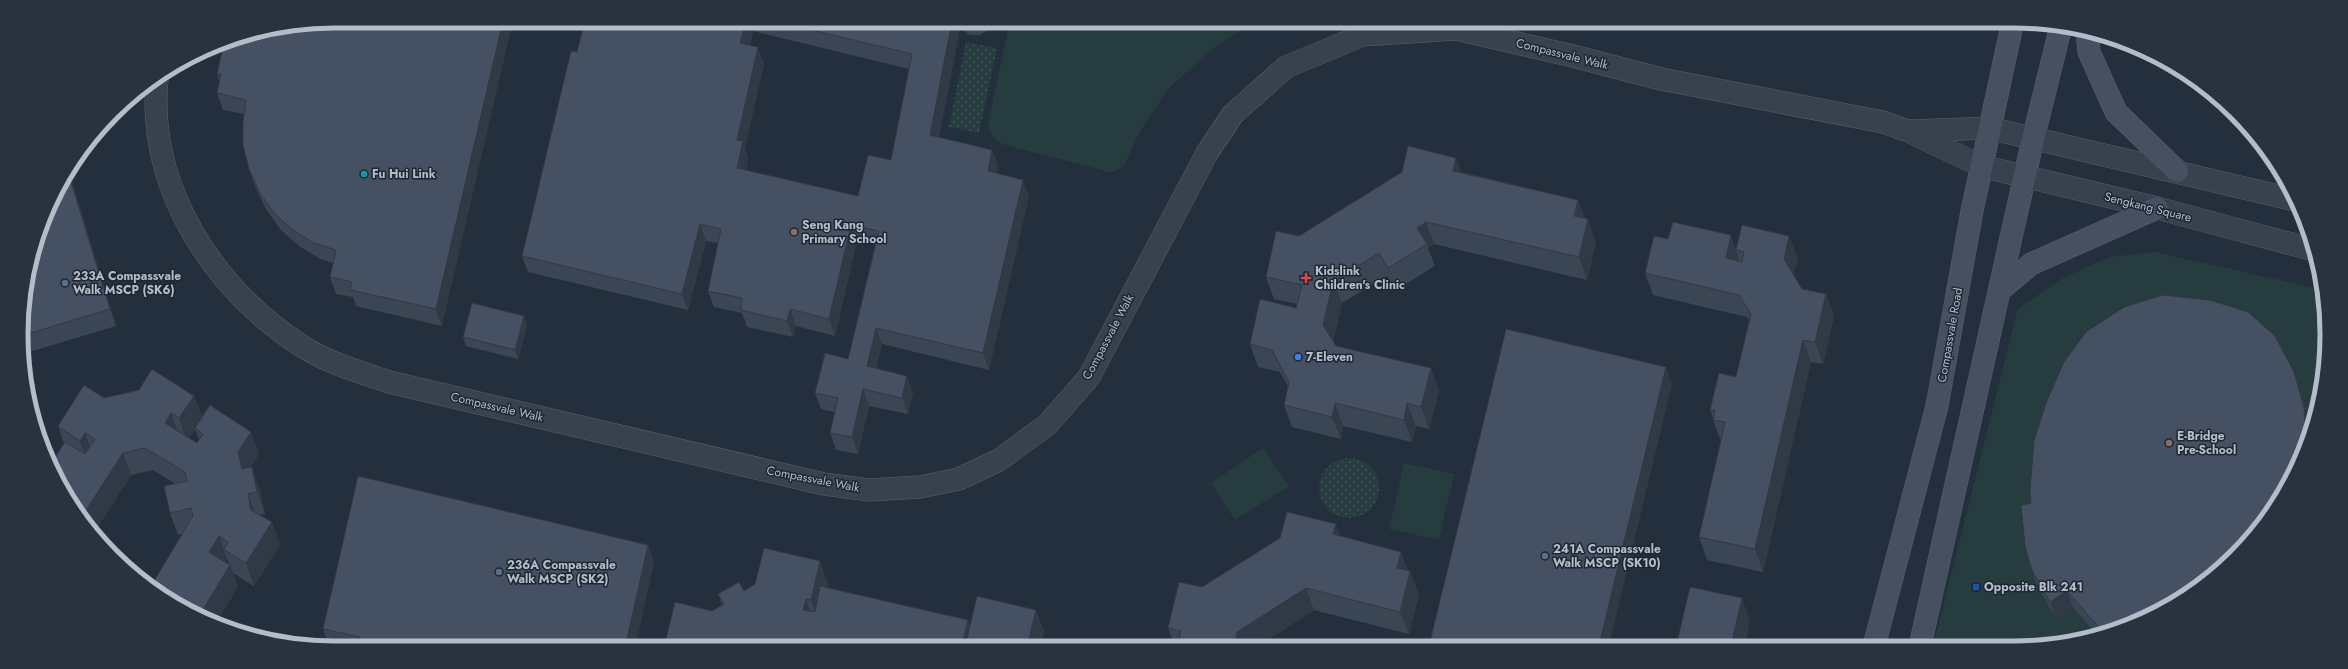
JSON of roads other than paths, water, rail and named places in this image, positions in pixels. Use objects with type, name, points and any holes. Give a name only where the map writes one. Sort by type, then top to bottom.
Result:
[{"type":"street","name":"Compassvale Road","points":[[1875,641],[1937,406],[1981,166],[2011,28]]},
{"type":"street","name":"Compassvale Walk","points":[[157,85],[155,106],[161,148],[172,189],[189,229],[212,264],[244,299],[274,326],[305,348],[333,363],[389,382],[824,484],[869,490],[920,487],[959,479],[999,460],[1047,425],[1089,378],[1207,153],[1232,114],[1286,67],[1363,35],[1456,29],[1573,56],[1661,79],[1883,122],[1908,131],[1981,166]]},
{"type":"street","points":[[1921,641],[2026,177],[2033,139],[2059,32]]},
{"type":"street","points":[[2088,37],[2089,52],[2116,112],[2177,171]]},
{"type":"street","name":"Compassvale Walk","points":[[1908,131],[1989,128]]},
{"type":"street","points":[[1989,128],[2288,198]]},
{"type":"street","name":"Sengkang Square","points":[[1981,166],[2157,208],[2308,248]]},
{"type":"street","points":[[2000,290],[2031,264],[2157,208]]},
{"type":"place","name":"Fu Hui Link","points":[[364,174]]},
{"type":"place","name":"Seng Kang Primary School","points":[[794,232]]},
{"type":"place","name":"Kidslink Children's Clinic","points":[[1306,278]]},
{"type":"place","name":"233A Compassvale Walk MSCP (SK6)","points":[[65,283]]},
{"type":"place","name":"7-Eleven","points":[[1298,357]]},
{"type":"place","name":"E-Bridge Pre-School","points":[[2169,443]]},
{"type":"place","name":"241A Compassvale Walk MSCP (SK10)","points":[[1545,556]]},
{"type":"place","name":"236A Compassvale Walk MSCP (SK2)","points":[[499,572]]},
{"type":"place","name":"Opposite Blk 241","points":[[1976,587]]}]
